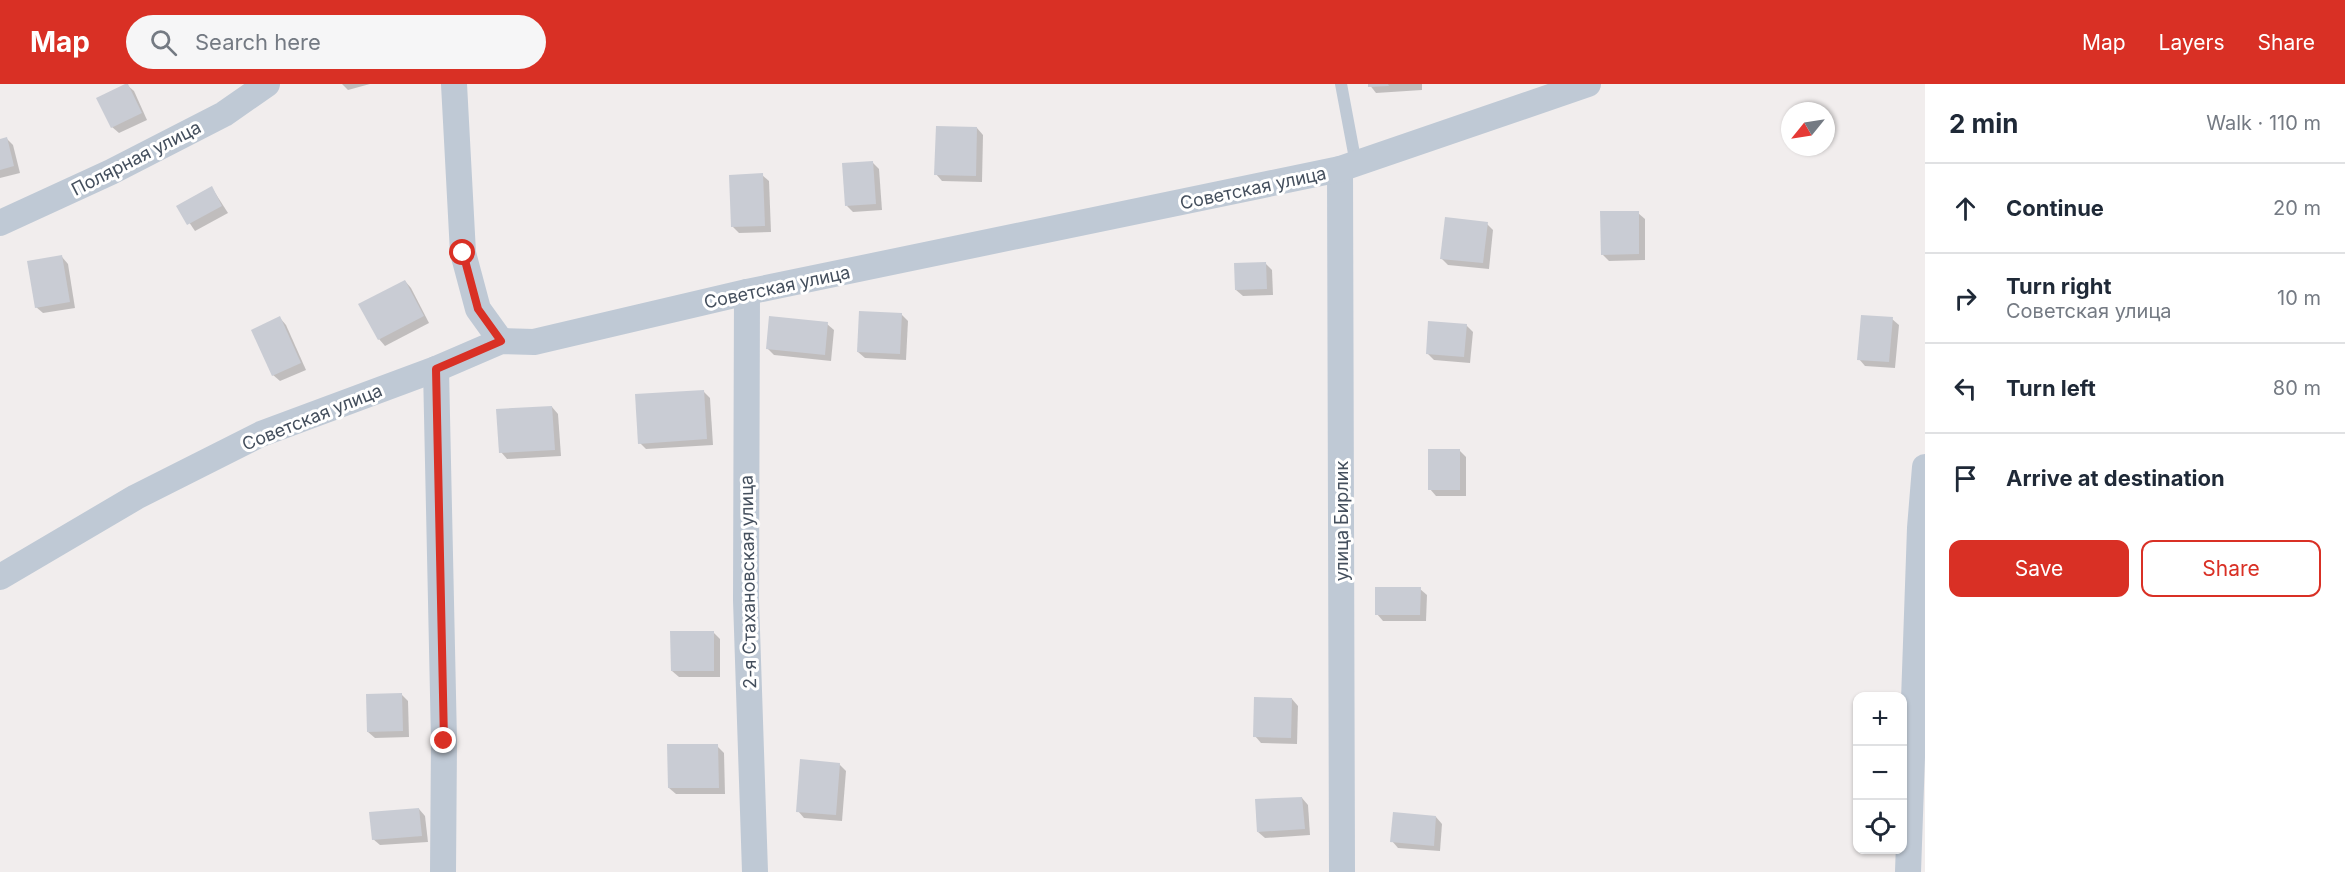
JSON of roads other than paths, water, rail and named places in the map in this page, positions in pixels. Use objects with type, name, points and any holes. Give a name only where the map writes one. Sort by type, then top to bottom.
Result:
[{"type":"street","name":"Полярная улица","points":[[0,223],[100,177],[224,114],[267,84]]},
{"type":"street","points":[[454,84],[463,253],[478,309],[501,341]]},
{"type":"street","name":"Советская улица","points":[[0,577],[136,497],[261,434],[436,369],[501,341],[534,342],[747,292],[1348,167],[1588,84]]},
{"type":"street","name":"улица Бирлик","points":[[1342,872],[1348,167]]},
{"type":"street","name":"2-я Стахановская улица","points":[[747,292],[746,600],[755,872]]},
{"type":"street","points":[[436,369],[444,741],[443,872]]},
{"type":"street","points":[[1908,872],[1920,528],[1925,467]]},
{"type":"lane","points":[[1341,84],[1348,167]]}]
